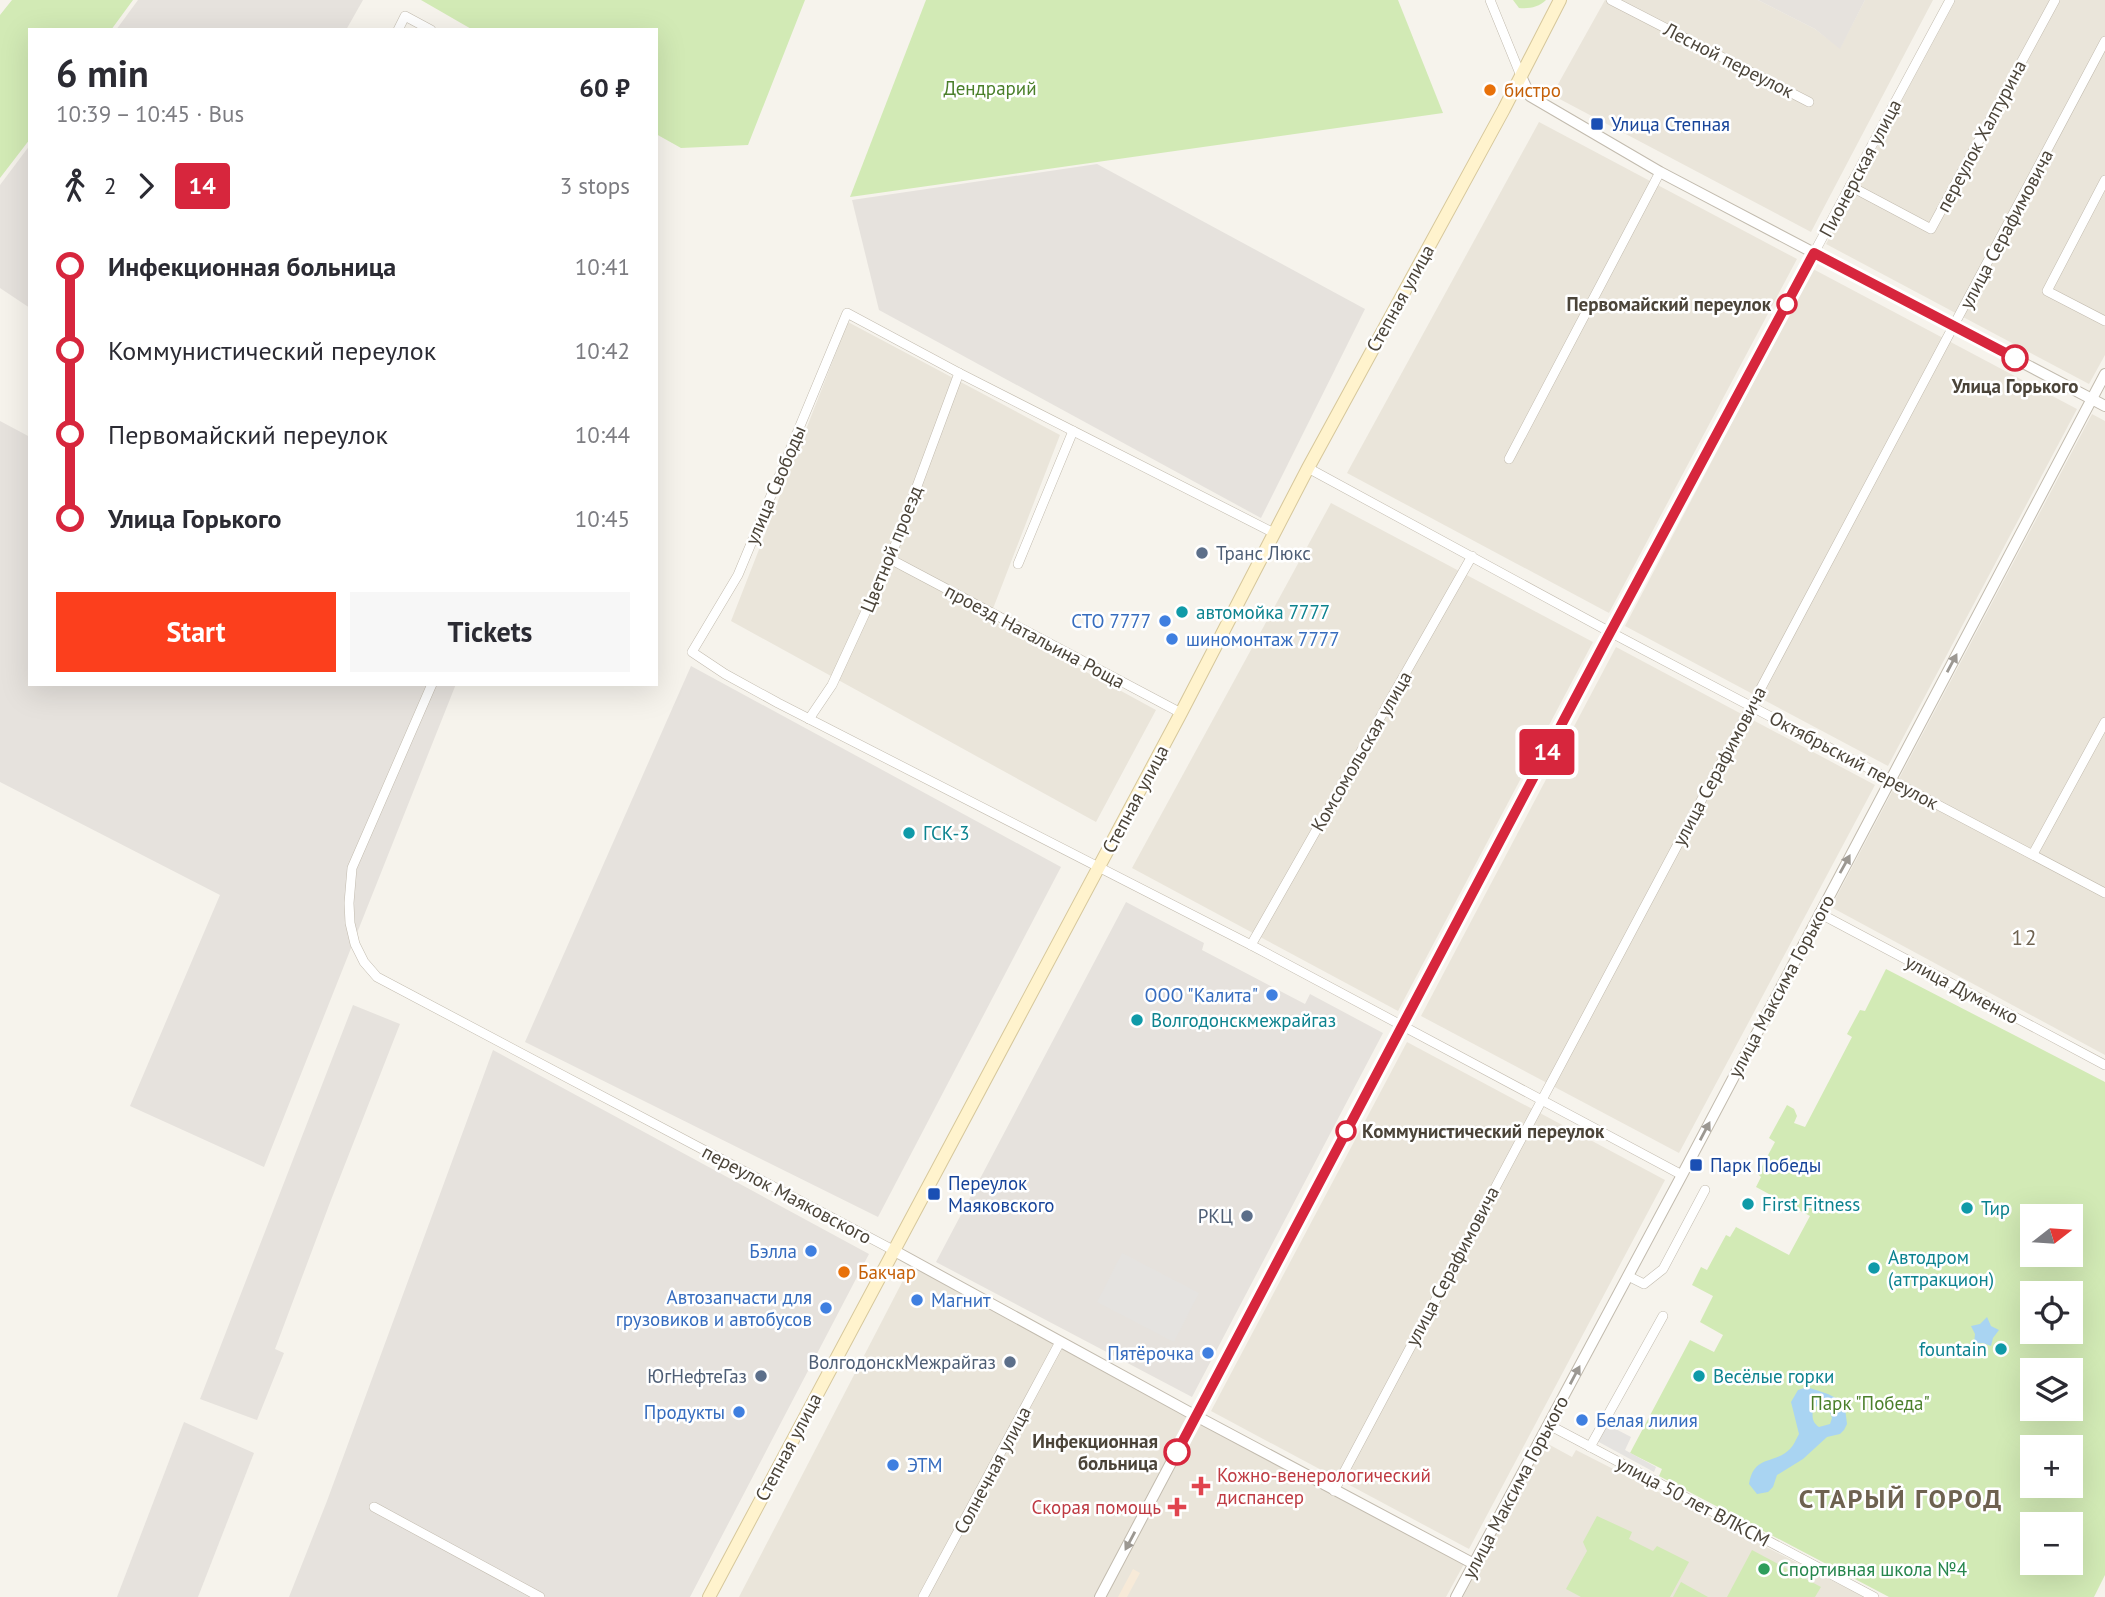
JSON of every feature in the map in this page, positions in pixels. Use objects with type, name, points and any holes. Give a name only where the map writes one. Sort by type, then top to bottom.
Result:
[{"type":"main road","name":"Степная улица","points":[[709,1597],[1181,713],[1308,468],[1560,0]]},
{"type":"street","points":[[1490,0],[1530,96],[1660,172],[2105,406]]},
{"type":"street","name":"Лесной переулок","points":[[1611,0],[1809,102]]},
{"type":"street","name":"Пионерская улица","points":[[1100,1597],[1611,632],[1950,0]]},
{"type":"street","name":"переулок Халтурина","points":[[1850,186],[1931,229],[2054,0]]},
{"type":"street","points":[[399,28],[405,16],[427,28]]},
{"type":"street","name":"улица Серафимовича","points":[[1334,1490],[2105,41]]},
{"type":"street","points":[[1509,459],[1660,172]]},
{"type":"street","points":[[2105,180],[2047,291],[2105,321]]},
{"type":"street","name":"улица Свободы","points":[[808,719],[725,674],[692,652],[738,575],[847,313],[959,373]]},
{"type":"street","points":[[959,373],[1274,533]]},
{"type":"street","name":"Цветной проезд","points":[[808,719],[832,685],[890,559],[959,373]]},
{"type":"street","name":"улица Максима Горького","points":[[1456,1597],[2105,374]]},
{"type":"street","points":[[1018,564],[1073,431]]},
{"type":"street","name":"Октябрьский переулок","points":[[1308,468],[1611,632],[2105,892]]},
{"type":"street","name":"Комсомольская улица","points":[[1251,945],[1472,556]]},
{"type":"street","name":"проезд Натальина Роща","points":[[890,559],[1181,713]]},
{"type":"street","name":"переулок Маяковского","points":[[431,686],[352,868],[350,923],[355,944],[364,962],[377,977],[893,1250],[1474,1564]]},
{"type":"street","points":[[808,719],[1251,945],[1682,1175]]},
{"type":"street","points":[[2033,854],[2105,722]]},
{"type":"street","name":"улица Думенко","points":[[1819,913],[2105,1065]]},
{"type":"street","points":[[1628,1276],[1644,1284],[1663,1269],[1705,1190]]},
{"type":"street","points":[[1590,1447],[1662,1316]]},
{"type":"street","name":"Солнечная улица","points":[[923,1597],[1060,1342]]},
{"type":"street","name":"улица 50 лет ВЛКСМ","points":[[1549,1425],[1874,1597]]},
{"type":"street","points":[[374,1507],[540,1597]]},
{"type":"shaded area","points":[[138,0],[363,0],[347,28],[117,28]]},
{"type":"shaded area","points":[[1605,0],[1758,0],[1815,29],[1840,48],[1865,0],[1933,0],[1811,232],[1552,95]]},
{"type":"shaded area","points":[[1758,0],[1865,0],[1840,49],[1815,29]]},
{"type":"shaded area","points":[[1954,0],[2105,0],[2105,355],[2089,384],[1826,244]]},
{"type":"shaded area","points":[[1539,122],[1797,259],[1609,613],[1347,473]]},
{"type":"shaded area","points":[[28,148],[28,307],[0,288],[0,185]]},
{"type":"shaded area","points":[[1097,164],[1365,309],[1261,518],[879,310],[852,200]]},
{"type":"shaded area","points":[[1813,269],[2077,409],[1888,766],[1625,626]]},
{"type":"shaded area","points":[[848,322],[1060,435],[989,619],[1156,710],[1096,822],[731,621]]},
{"type":"shaded area","points":[[2092,414],[2105,421],[2105,1055],[1831,907]]},
{"type":"shaded area","points":[[0,421],[28,436],[28,686],[455,686],[264,1167],[130,1106],[220,895],[0,782]]},
{"type":"shaded area","points":[[1331,503],[1593,642],[1398,1011],[1132,868]]},
{"type":"shaded area","points":[[1616,647],[1875,785],[1679,1153],[1421,1016]]},
{"type":"shaded area","points":[[691,666],[1061,867],[878,1217],[525,1042]]},
{"type":"shaded area","points":[[1126,902],[1204,943],[1202,950],[1305,1004],[1310,994],[1383,1033],[1192,1397],[936,1262]]},
{"type":"shaded area","points":[[353,1005],[400,1024],[275,1349],[284,1353],[257,1420],[200,1399]]},
{"type":"shaded area","points":[[1407,1042],[1665,1180],[1469,1549],[1211,1411]]},
{"type":"shaded area","points":[[493,1050],[869,1254],[690,1597],[289,1597],[327,1501]]},
{"type":"shaded area","points":[[1122,1253],[1199,1293],[1174,1342],[1097,1302]]},
{"type":"shaded area","points":[[911,1265],[1464,1564],[1446,1597],[739,1597]]},
{"type":"shaded area","points":[[184,1422],[254,1453],[198,1597],[117,1597]]},
{"type":"shaded area","points":[[1606,1424],[1631,1437],[1625,1450],[1656,1467],[1654,1472],[1597,1441]]},
{"type":"shaded area","points":[[1546,1445],[1572,1457],[1576,1450],[1864,1597],[1463,1597]]},
{"type":"shaded area","points":[[1133,1569],[1140,1573],[1127,1597],[1118,1597]]},
{"type":"green space","points":[[12,0],[133,0],[112,28],[28,28],[28,142],[0,178],[0,15]]},
{"type":"green space","points":[[421,0],[805,0],[748,145],[681,148],[658,135],[658,28],[470,28]]},
{"type":"green space","name":"Дендрарий","points":[[926,0],[1398,0],[1443,113],[850,197]]},
{"type":"green space","points":[[1513,0],[1546,0],[1537,6],[1519,8]]},
{"type":"green space","name":"Парк \"Победа\"","points":[[1886,969],[2105,1082],[2105,1575],[2094,1597],[1889,1597],[1659,1476],[1662,1469],[1630,1453],[1690,1340],[1714,1352],[1723,1335],[1700,1322],[1713,1296],[1692,1285],[1701,1267],[1707,1270],[1726,1235],[1730,1237],[1736,1227],[1789,1255],[1810,1216],[1756,1187],[1761,1177],[1758,1174],[1775,1142],[1769,1138],[1787,1105],[1794,1109],[1797,1116],[1794,1123],[1805,1127],[1852,1037],[1847,1034],[1860,1010],[1865,1011]]},
{"type":"green space","points":[[1597,1516],[1632,1532],[1629,1539],[1653,1551],[1657,1546],[1689,1562],[1670,1597],[1581,1597],[1566,1589],[1587,1551],[1583,1542]]},
{"type":"green space","name":"Спортивная школа №4","points":[[1752,1550],[1821,1587],[1815,1597],[1727,1597]]},
{"type":"green space","points":[[1681,1582],[1708,1597],[1673,1597]]},
{"type":"water","points":[[1987,1317],[1991,1326],[1999,1330],[1991,1346],[1974,1343],[1975,1334],[1971,1326],[1980,1324]]},
{"type":"water","points":[[1807,1387],[1838,1399],[1845,1408],[1847,1424],[1840,1434],[1827,1437],[1803,1459],[1777,1475],[1768,1492],[1757,1494],[1749,1484],[1755,1468],[1784,1454],[1799,1434],[1791,1402],[1798,1390]],"holes":[[[1817,1406],[1829,1410],[1832,1418],[1830,1424],[1819,1427],[1813,1419],[1813,1409]]]},
{"type":"bus line","name":"14","points":[[1177,1452],[1814,253],[2015,358]]},
{"type":"place","name":"бистро","points":[[1490,90]]},
{"type":"place","name":"Улица Степная","points":[[1597,124]]},
{"type":"place","name":"Первомайский переулок","points":[[1787,304]]},
{"type":"place","name":"Улица Горького","points":[[2015,358]]},
{"type":"place","name":"Транс Люкс","points":[[1202,553]]},
{"type":"place","name":"автомойка 7777","points":[[1182,612]]},
{"type":"place","name":"СТО 7777","points":[[1165,621]]},
{"type":"place","name":"шиномонтаж 7777","points":[[1172,639]]},
{"type":"place","name":"ГСК-3","points":[[909,833]]},
{"type":"place","name":"ООО \"Калита\"","points":[[1272,995]]},
{"type":"place","name":"Волгодонскмежрайгаз","points":[[1137,1020]]},
{"type":"place","name":"Коммунистический переулок","points":[[1346,1131]]},
{"type":"place","name":"Парк Победы","points":[[1696,1165]]},
{"type":"place","name":"Переулок Маяковского","points":[[934,1194]]},
{"type":"place","name":"First Fitness","points":[[1748,1204]]},
{"type":"place","name":"Тир","points":[[1967,1208]]},
{"type":"place","name":"РКЦ","points":[[1247,1216]]},
{"type":"place","name":"Бэлла","points":[[811,1251]]},
{"type":"place","name":"Автодром (аттракцион)","points":[[1874,1268]]},
{"type":"place","name":"Бакчар","points":[[844,1272]]},
{"type":"place","name":"Магнит","points":[[917,1300]]},
{"type":"place","name":"Автозапчасти для грузовиков и автобусов","points":[[826,1308]]},
{"type":"place","name":"fountain","points":[[2001,1349]]},
{"type":"place","name":"Пятёрочка","points":[[1208,1353]]},
{"type":"place","name":"ВолгодонскМежрайгаз","points":[[1010,1362]]},
{"type":"place","name":"ЮгНефтеГаз","points":[[761,1376]]},
{"type":"place","name":"Весёлые горки","points":[[1699,1376]]},
{"type":"place","name":"Продукты","points":[[739,1412]]},
{"type":"place","name":"Белая лилия","points":[[1582,1420]]},
{"type":"place","name":"Инфекционная больница","points":[[1177,1452]]},
{"type":"place","name":"ЭТМ","points":[[893,1465]]},
{"type":"place","name":"Кожно-венерологический диспансер","points":[[1201,1486]]},
{"type":"place","name":"Скорая помощь","points":[[1177,1507]]},
{"type":"place","name":"Спортивная школа №4","points":[[1764,1569]]},
{"type":"district","name":"12","points":[[2025,937]]},
{"type":"district","name":"СТАРЫЙ ГОРОД","points":[[1901,1498]]}]
